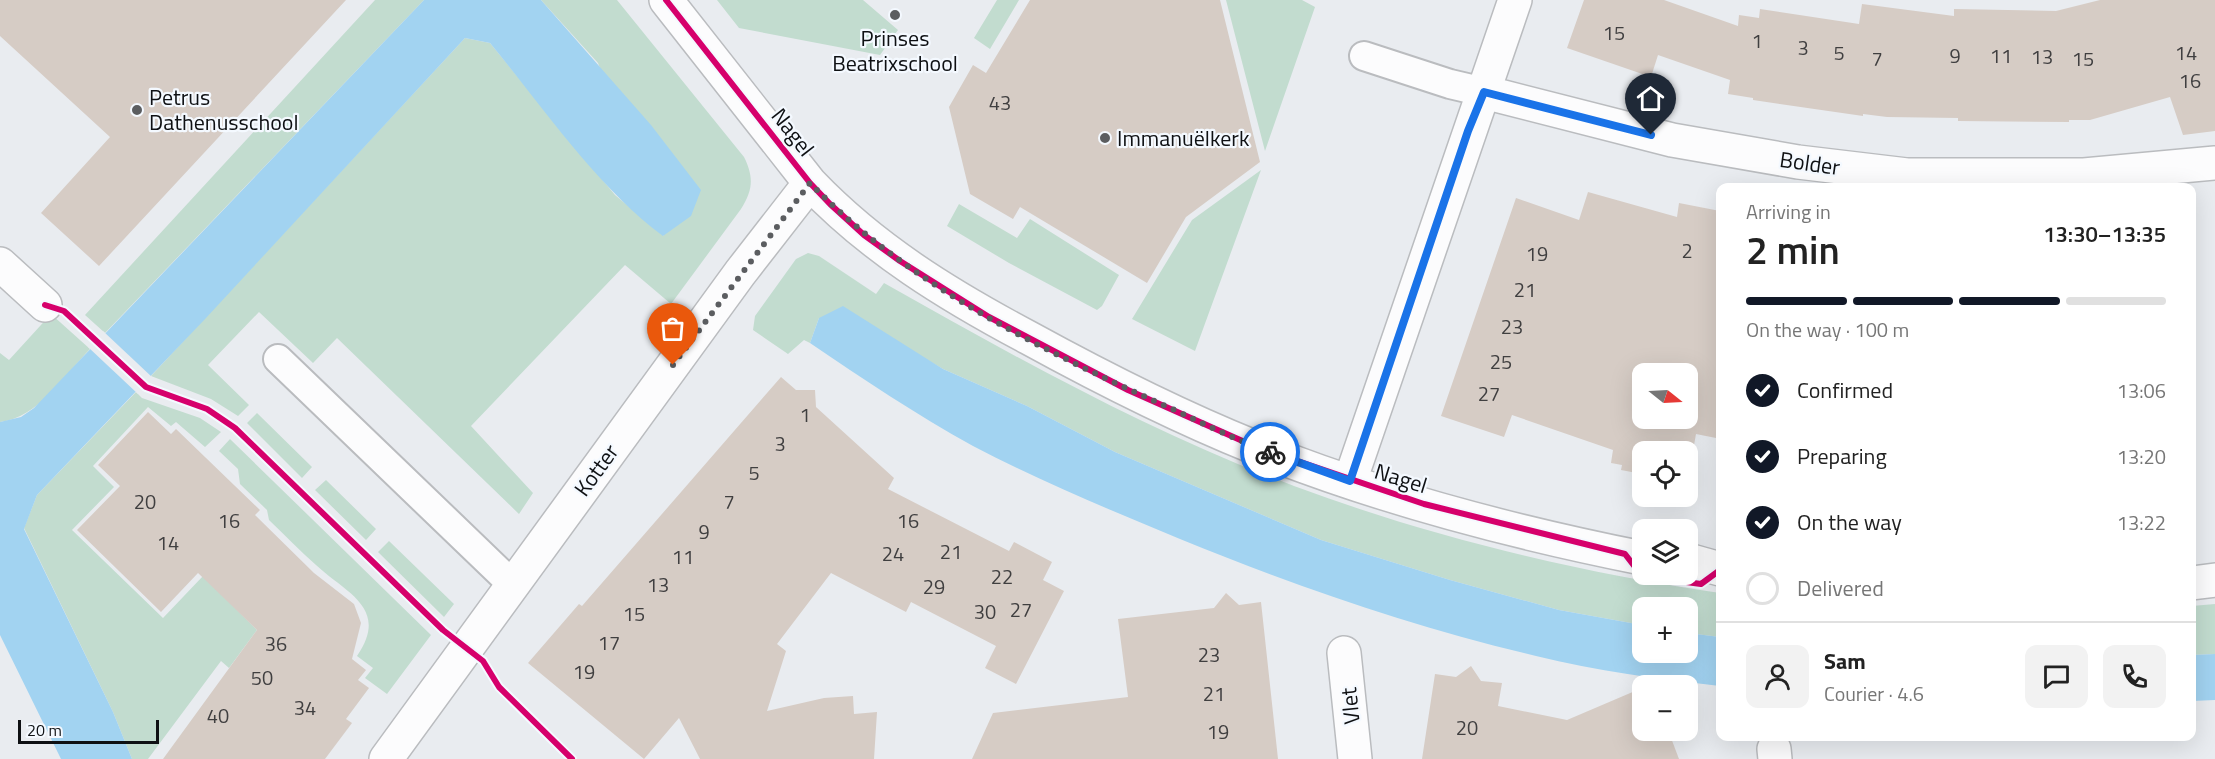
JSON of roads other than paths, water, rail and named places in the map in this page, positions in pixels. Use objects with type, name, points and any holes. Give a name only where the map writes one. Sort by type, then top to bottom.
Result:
[{"type":"street","name":"Nagel","points":[[666,0],[810,183],[848,222],[884,250],[988,317],[1076,364],[1234,438],[1350,481],[1461,514],[1632,556]]},
{"type":"street","points":[[1350,481],[1464,142],[1484,92],[1515,0]]},
{"type":"street","name":"Bolder","points":[[1484,92],[1672,140],[1798,162],[1907,175],[2084,175],[2215,163]]},
{"type":"street","name":"Kotter","points":[[386,759],[740,273],[810,183]]},
{"type":"street","points":[[0,264],[45,305]]},
{"type":"street","points":[[1698,563],[1716,568]]},
{"type":"street","points":[[2196,582],[2215,580]]},
{"type":"street","name":"Vlet","points":[[1344,653],[1355,759]]},
{"type":"lane","points":[[1364,56],[1450,84],[1484,92]]},
{"type":"lane","points":[[278,358],[513,585]]},
{"type":"water","points":[[424,0],[541,0],[651,125],[701,190],[691,216],[663,236],[615,194],[593,170],[490,43],[465,38],[206,318],[37,495],[24,529],[113,712],[132,759],[61,759],[0,635],[0,422],[21,417],[34,408]]},
{"type":"water","points":[[843,306],[943,369],[1027,406],[1115,452],[1321,540],[1450,580],[1559,610],[1632,623],[1632,663],[1698,663],[1698,634],[1716,636],[1716,685],[1698,683],[1698,675],[1638,675],[1581,666],[1490,645],[1400,619],[1267,573],[1101,506],[973,446],[911,409],[810,343],[819,318]]},
{"type":"water","points":[[2215,654],[2215,700],[2196,701],[2196,655]]},
{"type":"place","name":"Prinses Beatrixschool","points":[[895,15]]},
{"type":"place","name":"Petrus Dathenusschool","points":[[137,110]]},
{"type":"place","name":"Immanuëlkerk","points":[[1105,138]]}]
